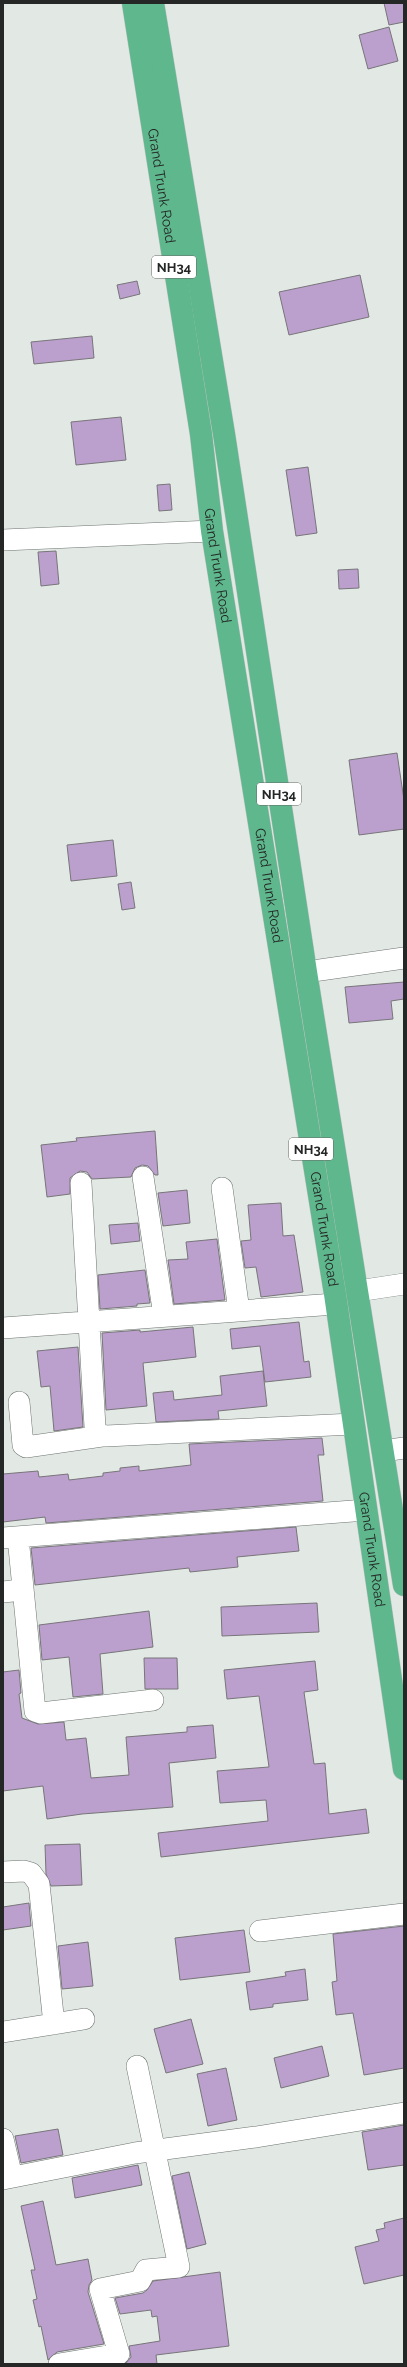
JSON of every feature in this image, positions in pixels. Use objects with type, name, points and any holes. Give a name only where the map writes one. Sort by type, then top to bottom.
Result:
[{"type":"highway","name":"Grand Trunk Road","points":[[133,3],[201,434],[212,531],[335,1304],[404,1769]]},
{"type":"highway","name":"Grand Trunk Road","points":[[153,3],[225,441],[306,972],[404,1585]]},
{"type":"street","points":[[3,540],[212,531]]},
{"type":"street","points":[[306,972],[404,958]]},
{"type":"street","points":[[143,1177],[164,1316]]},
{"type":"street","points":[[81,1183],[95,1426],[98,1434],[102,1436]]},
{"type":"street","points":[[222,1188],[239,1311]]},
{"type":"street","points":[[358,1291],[404,1284]]},
{"type":"street","points":[[3,1328],[335,1304]]},
{"type":"street","points":[[19,1402],[23,1444],[26,1447],[102,1436],[353,1424]]},
{"type":"street","points":[[383,1450],[404,1448]]},
{"type":"street","points":[[153,1700],[41,1713],[35,1711],[13,1591],[10,1538],[366,1510]]},
{"type":"street","points":[[3,1872],[24,1871],[31,1873],[39,1884],[54,2024]]},
{"type":"street","points":[[260,1931],[404,1914]]},
{"type":"street","points":[[3,2032],[84,2019]]},
{"type":"street","points":[[59,2364],[119,2354],[100,2289],[140,2281],[146,2270],[179,2267],[137,2066]]},
{"type":"street","points":[[3,2139],[7,2178],[154,2150],[256,2137],[404,2113]]},
{"type":"building","points":[[384,3],[404,3],[404,22],[389,25]]},
{"type":"building","points":[[389,27],[398,61],[368,69],[359,35]]},
{"type":"building","points":[[360,275],[369,317],[289,335],[279,292]]},
{"type":"building","points":[[137,281],[140,294],[120,299],[117,285]]},
{"type":"building","points":[[92,336],[94,358],[34,364],[31,342]]},
{"type":"building","points":[[121,417],[126,460],[76,465],[71,422]]},
{"type":"building","points":[[308,467],[317,533],[296,536],[286,470]]},
{"type":"building","points":[[170,484],[172,510],[159,511],[157,485]]},
{"type":"building","points":[[56,551],[59,584],[41,586],[38,552]]},
{"type":"building","points":[[358,569],[359,588],[339,589],[338,570]]},
{"type":"building","points":[[397,753],[404,800],[404,829],[359,835],[349,760]]},
{"type":"building","points":[[113,840],[117,876],[71,881],[67,845]]},
{"type":"building","points":[[131,882],[135,908],[122,910],[118,884]]},
{"type":"building","points":[[404,982],[404,999],[391,1001],[393,1019],[349,1023],[345,987]]},
{"type":"building","points":[[155,1131],[158,1175],[155,1175],[148,1166],[142,1165],[135,1168],[131,1177],[92,1179],[87,1172],[80,1171],[70,1178],[70,1194],[47,1197],[41,1145],[77,1141],[76,1138]]},
{"type":"building","points":[[187,1190],[190,1223],[163,1226],[158,1193]]},
{"type":"building","points":[[281,1203],[283,1236],[294,1235],[303,1292],[261,1297],[256,1267],[245,1268],[241,1241],[251,1240],[248,1205]]},
{"type":"building","points":[[138,1223],[140,1241],[111,1244],[109,1225]]},
{"type":"building","points":[[217,1239],[225,1300],[174,1304],[168,1260],[188,1259],[186,1242]]},
{"type":"building","points":[[145,1270],[150,1303],[137,1304],[137,1306],[100,1309],[98,1275]]},
{"type":"building","points":[[299,1322],[304,1362],[309,1361],[311,1377],[265,1382],[260,1346],[232,1349],[230,1329]]},
{"type":"building","points":[[193,1327],[196,1357],[143,1363],[147,1406],[106,1410],[102,1333],[140,1330],[140,1332]]},
{"type":"building","points":[[78,1347],[83,1427],[54,1431],[50,1386],[41,1387],[37,1351]]},
{"type":"building","points":[[263,1371],[267,1406],[218,1411],[219,1419],[156,1422],[153,1393],[173,1391],[174,1400],[222,1395],[220,1376]]},
{"type":"building","points":[[322,1438],[324,1455],[318,1455],[323,1501],[46,1523],[45,1517],[3,1522],[3,1474],[38,1471],[39,1477],[68,1474],[69,1480],[103,1476],[103,1473],[120,1471],[120,1468],[139,1466],[139,1471],[191,1465],[189,1444]]},
{"type":"building","points":[[296,1527],[299,1551],[237,1557],[238,1567],[190,1572],[189,1568],[35,1585],[31,1548]]},
{"type":"building","points":[[317,1603],[319,1632],[222,1636],[221,1607]]},
{"type":"building","points":[[149,1611],[153,1647],[100,1654],[103,1694],[73,1697],[69,1657],[42,1660],[39,1625]]},
{"type":"building","points":[[144,1658],[177,1658],[178,1689],[145,1689]]},
{"type":"building","points":[[315,1661],[318,1690],[304,1692],[314,1764],[325,1763],[329,1814],[366,1809],[369,1833],[161,1857],[158,1833],[268,1821],[266,1800],[220,1803],[217,1771],[269,1767],[259,1696],[227,1699],[224,1670]]},
{"type":"building","points":[[19,1670],[21,1693],[19,1694],[22,1718],[38,1724],[64,1722],[66,1740],[86,1738],[91,1778],[129,1775],[126,1737],[187,1732],[187,1727],[213,1725],[216,1758],[169,1763],[173,1807],[82,1814],[47,1819],[43,1786],[3,1791],[3,1672]]},
{"type":"building","points":[[80,1844],[82,1885],[51,1886],[46,1874],[45,1845]]},
{"type":"building","points":[[29,1903],[31,1926],[3,1930],[3,1907]]},
{"type":"building","points":[[404,1926],[404,2068],[364,2075],[353,2013],[336,2015],[332,1982],[337,1981],[333,1934]]},
{"type":"building","points":[[244,1930],[250,1972],[180,1980],[175,1938]]},
{"type":"building","points":[[88,1942],[93,1986],[62,1989],[58,1946]]},
{"type":"building","points":[[305,1969],[308,2000],[273,2004],[273,2007],[250,2010],[246,1982],[286,1976],[285,1972]]},
{"type":"building","points":[[191,2019],[203,2064],[166,2073],[154,2029]]},
{"type":"building","points":[[322,2046],[329,2076],[281,2088],[274,2058]]},
{"type":"building","points":[[226,2068],[237,2120],[208,2126],[197,2074]]},
{"type":"building","points":[[404,2125],[404,2165],[368,2170],[362,2132]]},
{"type":"building","points":[[58,2129],[63,2155],[21,2163],[15,2136]]},
{"type":"building","points":[[138,2165],[142,2185],[75,2198],[72,2178]]},
{"type":"building","points":[[189,2172],[206,2244],[187,2249],[172,2176]]},
{"type":"building","points":[[43,2201],[56,2265],[88,2259],[92,2280],[89,2285],[88,2292],[104,2344],[57,2352],[48,2360],[41,2326],[39,2327],[33,2300],[37,2299],[31,2270],[35,2270],[21,2206]]},
{"type":"building","points":[[404,2218],[404,2275],[364,2284],[355,2247],[379,2241],[376,2230],[385,2228],[384,2223]]},
{"type":"building","points":[[220,2272],[229,2346],[156,2355],[157,2364],[125,2364],[131,2357],[129,2346],[160,2341],[157,2316],[152,2317],[151,2310],[120,2314],[115,2298],[143,2293],[153,2281]]}]
